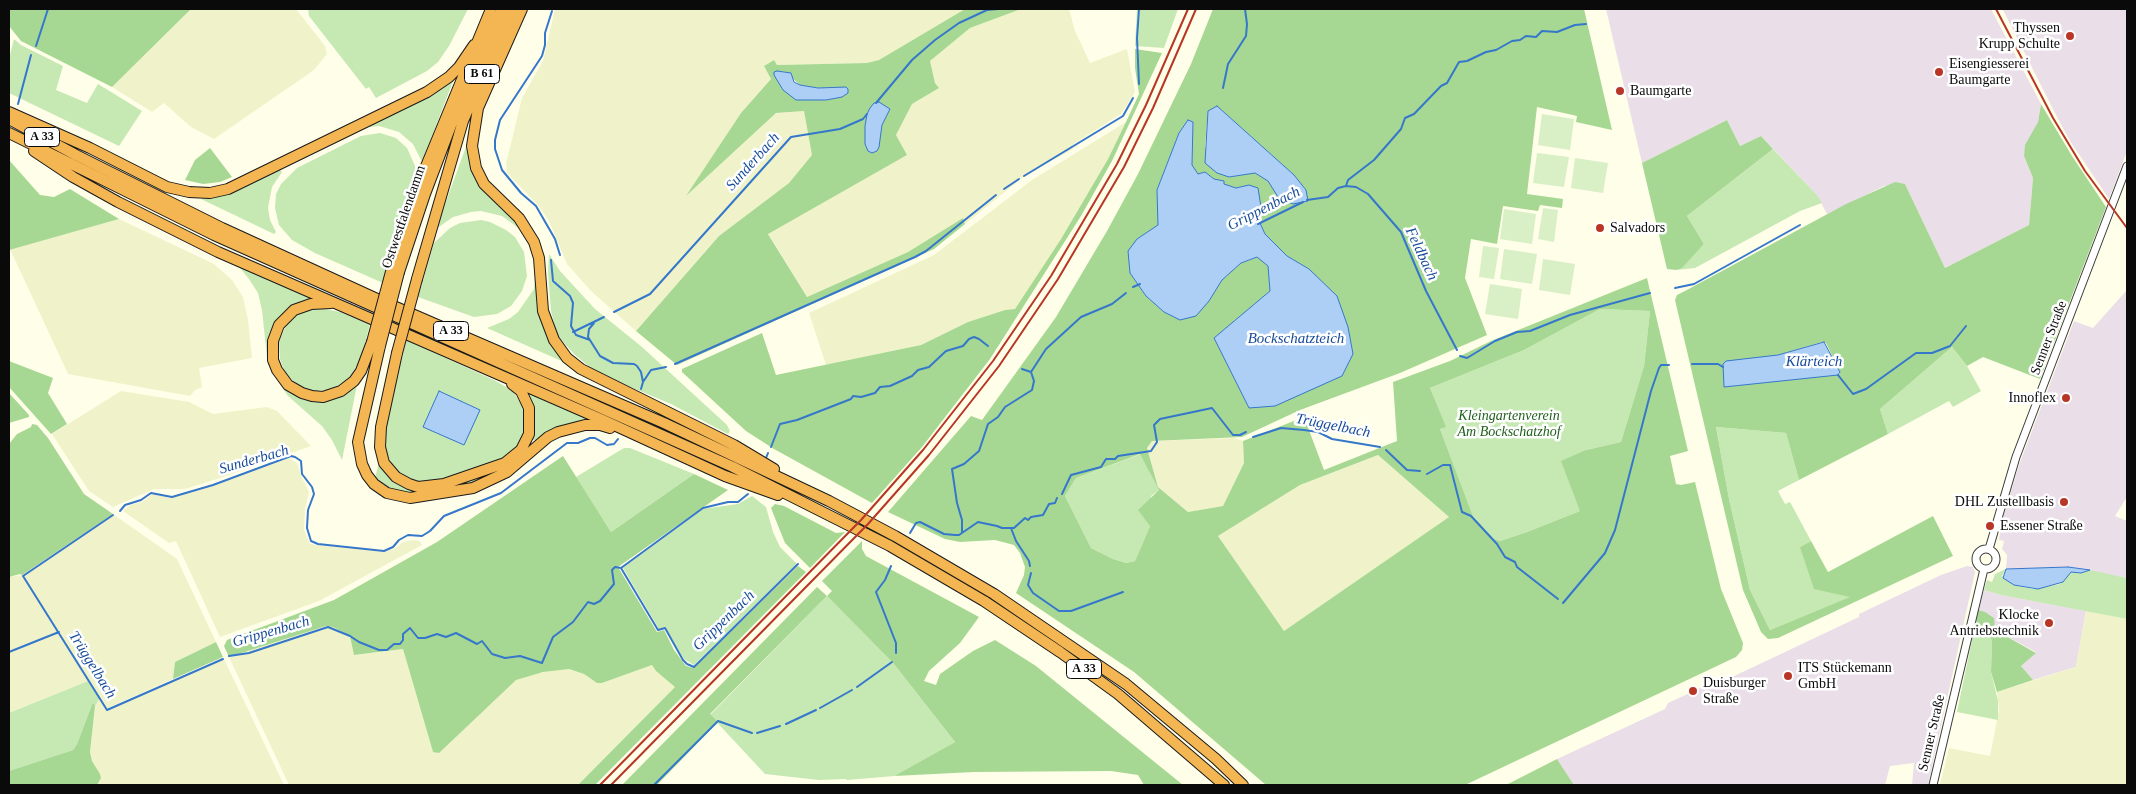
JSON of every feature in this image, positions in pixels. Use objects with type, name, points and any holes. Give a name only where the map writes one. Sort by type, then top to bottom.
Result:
[{"type":"highway","points":[[491,9],[499,26],[478,108],[472,146],[476,168],[484,184],[519,218],[534,242],[539,258],[543,311],[554,340],[567,358],[580,369],[734,445],[829,501]]},
{"type":"highway","points":[[9,112],[90,148],[167,187],[189,192],[210,193],[228,189],[427,92],[449,77],[459,67],[474,45],[499,26],[511,11]]},
{"type":"highway","name":"Ostwestfalendamm","points":[[396,270],[455,115],[499,26],[511,11]]},
{"type":"highway","name":"Ostwestfalendamm","points":[[495,373],[521,391],[529,408],[529,434],[521,450],[505,463],[434,487],[418,487],[396,477],[384,463],[380,447],[381,427],[397,353],[463,121],[499,26]]},
{"type":"highway","points":[[474,45],[422,176],[376,344],[358,442],[362,464],[374,484],[387,493],[410,498],[454,492],[490,482],[517,464],[548,437],[570,427],[600,425],[633,435]]},
{"type":"highway","name":"A 33","points":[[9,119],[222,228],[375,298],[664,423],[829,501],[954,570],[1067,642],[1126,684],[1216,759],[1243,785]]},
{"type":"highway","name":"A 33","points":[[9,133],[214,235],[725,463],[822,510],[932,569],[1060,652],[1118,694],[1224,785]]},
{"type":"highway","points":[[19,139],[53,164],[118,202],[218,252],[725,476],[822,510]]},
{"type":"highway","points":[[335,303],[304,305],[294,310],[279,325],[273,340],[273,360],[277,370],[288,384],[302,393],[312,396],[323,396],[341,392],[354,381],[376,344]]},
{"type":"street","name":"Senner Straße","points":[[1989,549],[2016,457],[2127,166]]},
{"type":"street","points":[[1989,549],[1994,552],[1996,561],[1992,568],[1984,569],[1978,565],[1976,558],[1980,551],[1989,549]]},
{"type":"street","name":"Senner Straße","points":[[1934,785],[1984,569]]},
{"type":"shaded area","points":[[1606,9],[1991,9],[2041,104],[2038,122],[2026,145],[2024,156],[2033,178],[2029,225],[1945,268],[1905,184],[1884,186],[1827,214],[1817,195],[1761,136],[1740,146],[1727,120],[1642,163]]},
{"type":"shaded area","points":[[2127,9],[2127,151],[2109,199],[2070,141],[2003,10]]},
{"type":"shaded area","points":[[2127,290],[2127,497],[2115,516],[2127,521],[2127,578],[2071,567],[2006,569],[2007,555],[2002,549],[2004,541],[1999,540],[2002,520],[2019,465],[2074,321],[2093,328]]},
{"type":"shaded area","points":[[1967,566],[1973,567],[1975,572],[1928,785],[1912,785],[1914,763],[1890,766],[1885,785],[1574,785],[1557,759],[1665,709],[1668,703],[1707,685],[1711,687],[1859,617],[1859,614],[1941,575]]},
{"type":"shaded area","points":[[1984,590],[2086,611],[2076,667],[2033,680],[2021,666],[2036,652],[1995,630],[1978,610]]},
{"type":"green space","points":[[9,9],[191,9],[112,87],[21,41],[9,26]]},
{"type":"green space","points":[[191,9],[296,9],[325,46],[327,54],[314,70],[214,139],[191,127],[164,103],[152,112],[112,87]]},
{"type":"green space","points":[[308,9],[468,9],[449,46],[438,62],[427,71],[376,98],[369,87],[366,89],[309,16]]},
{"type":"green space","points":[[555,9],[965,9],[879,60],[867,63],[777,65],[774,60],[764,66],[771,79],[741,113],[688,194],[776,113],[804,111],[813,155],[789,183],[719,236],[636,331],[591,291],[567,264],[549,221],[538,205],[507,173],[506,164],[522,98],[543,61]]},
{"type":"green space","points":[[965,9],[1021,9],[970,28],[930,61],[935,83],[939,88],[912,104],[896,135],[907,155],[768,234],[807,297],[908,252],[963,218],[965,224],[934,249],[677,365],[636,331],[719,236],[789,183],[812,155],[804,111],[776,113],[686,196],[741,113],[771,79],[764,66],[774,60],[777,65],[867,63],[879,60]],"holes":[[[774,72],[785,72],[800,85],[818,88],[783,90]]]},
{"type":"green space","points":[[1021,9],[1069,9],[1075,31],[1090,63],[1127,49],[1135,92],[1121,114],[1072,145],[1073,149],[1027,174],[965,224],[963,218],[908,252],[807,297],[768,233],[907,155],[896,135],[912,104],[939,88],[935,83],[930,61],[970,28]]},
{"type":"green space","points":[[1137,9],[1178,9],[1164,48],[1135,46]]},
{"type":"green space","points":[[1213,9],[1584,9],[1612,130],[1576,122],[1577,116],[1537,107],[1527,194],[1563,199],[1562,208],[1540,205],[1538,211],[1503,206],[1497,244],[1471,239],[1465,278],[1487,335],[1400,373],[1300,410],[1242,437],[1152,441],[1147,448],[1158,487],[1188,512],[1223,506],[1244,463],[1243,441],[1304,417],[1324,470],[1397,441],[1393,382],[1450,361],[1491,341],[1647,278],[1688,451],[1670,456],[1676,484],[1681,485],[1695,482],[1721,589],[1743,643],[1742,650],[1736,657],[1465,785],[1266,785],[1134,672],[1016,593],[1024,575],[1025,567],[1020,553],[1014,545],[995,540],[960,542],[945,539],[888,512],[971,416],[982,420],[1056,317],[1138,174],[1191,64]],"holes":[[[1217,106],[1294,175],[1306,190],[1278,197],[1268,181],[1255,173],[1229,177],[1205,147],[1208,111]],[[1188,120],[1193,122],[1192,166],[1198,174],[1205,172],[1214,179],[1223,181],[1224,184],[1236,188],[1249,185],[1261,207],[1260,223],[1265,234],[1287,256],[1309,269],[1249,408],[1215,338],[1270,291],[1268,266],[1258,257],[1241,263],[1222,280],[1209,301],[1164,312],[1146,296],[1130,273],[1137,239],[1159,225],[1157,190],[1179,133]],[[1600,309],[1650,311],[1644,366],[1621,442],[1586,450],[1561,461],[1580,511],[1500,541],[1494,539],[1473,516],[1440,429],[1446,427],[1430,388],[1524,350]],[[1140,454],[1159,490],[1138,510],[1150,526],[1135,561],[1127,563],[1113,559],[1091,548],[1065,496],[1076,478]],[[1378,455],[1449,517],[1284,631],[1218,536],[1300,485]]]},
{"type":"green space","points":[[14,39],[21,45],[63,66],[56,90],[87,103],[98,84],[142,111],[119,146],[9,93],[9,59]]},
{"type":"green space","points":[[1135,49],[1162,53],[1112,161],[1081,216],[990,359],[922,447],[872,503],[774,449],[746,431],[682,372],[682,369],[762,333],[776,375],[921,345],[968,322],[1005,310],[1015,309],[1061,239],[1108,159],[1139,94],[1135,68]]},
{"type":"green space","points":[[455,76],[422,162],[413,144],[399,132],[379,126],[369,127],[369,125]]},
{"type":"green space","points":[[2041,104],[2072,156],[2106,207],[2040,379],[1983,357],[1967,366],[1952,347],[1880,409],[1888,434],[1799,480],[1786,433],[1716,427],[1729,499],[1750,590],[1770,630],[1850,597],[1814,589],[1800,547],[1811,541],[1828,572],[1933,516],[1953,556],[1778,638],[1768,639],[1761,632],[1743,590],[1675,300],[1677,295],[1846,204],[1895,182],[1905,184],[1945,268],[2029,225],[2033,178],[2024,156],[2025,145],[2038,122]],"holes":[[[1822,342],[1826,343],[1840,374],[1724,387],[1758,358],[1778,355]]]},
{"type":"green space","points":[[1542,114],[1574,119],[1570,150],[1538,145]]},
{"type":"green space","points":[[1727,120],[1740,146],[1761,136],[1773,149],[1687,216],[1704,244],[1682,268],[1676,270],[1667,269],[1642,163]]},
{"type":"green space","points":[[1126,122],[1108,159],[1061,239],[1015,309],[1005,310],[968,322],[921,345],[826,365],[809,313],[934,255],[1032,180]]},
{"type":"green space","points":[[380,133],[396,138],[407,148],[415,166],[415,183],[383,283],[315,253],[292,240],[279,225],[275,208],[276,194],[281,184],[297,168],[361,136]]},
{"type":"green space","points":[[467,144],[488,194],[516,221],[520,229],[502,216],[481,211],[453,217],[436,229]]},
{"type":"green space","points":[[210,148],[232,177],[220,182],[203,184],[185,180],[195,160]]},
{"type":"green space","points":[[1773,149],[1817,195],[1822,203],[1800,211],[1695,268],[1676,270],[1682,267],[1704,244],[1687,216]]},
{"type":"green space","points":[[1537,153],[1569,157],[1564,187],[1533,183]]},
{"type":"green space","points":[[1575,158],[1608,163],[1603,193],[1571,188]]},
{"type":"green space","points":[[9,160],[40,195],[54,197],[70,189],[119,219],[9,250]]},
{"type":"green space","points":[[279,169],[282,172],[272,187],[268,208],[270,220],[276,232],[274,234],[201,199],[234,192]]},
{"type":"green space","points":[[1543,208],[1558,210],[1554,242],[1538,239]]},
{"type":"green space","points":[[1504,209],[1536,214],[1532,244],[1500,239]]},
{"type":"green space","points":[[119,219],[214,264],[232,280],[243,297],[248,320],[252,358],[199,368],[202,387],[195,390],[190,396],[68,374],[10,249]]},
{"type":"green space","points":[[481,220],[506,230],[515,237],[524,252],[527,276],[522,291],[511,306],[497,314],[474,317],[418,297],[434,243],[450,228],[460,223]]},
{"type":"green space","points":[[1483,246],[1499,248],[1494,279],[1479,277]]},
{"type":"green space","points":[[1504,249],[1537,254],[1532,284],[1500,279]]},
{"type":"green space","points":[[549,254],[560,271],[595,309],[642,347],[727,425],[730,431],[728,434],[671,404],[607,377],[591,368],[574,354],[557,335],[551,311],[548,273]]},
{"type":"green space","points":[[1543,259],[1575,264],[1570,295],[1539,290]]},
{"type":"green space","points":[[236,263],[314,299],[281,318],[275,371],[312,399],[357,385],[342,460],[332,440],[322,426],[288,396],[273,374],[267,357],[262,310],[258,293]]},
{"type":"green space","points":[[538,273],[539,311],[550,341],[566,363],[487,328],[509,319],[518,312],[534,289],[535,275]]},
{"type":"green space","points":[[1490,284],[1522,289],[1518,319],[1485,314]]},
{"type":"green space","points":[[320,308],[340,312],[370,324],[361,359],[349,378],[331,390],[313,391],[303,388],[286,375],[280,359],[279,341],[287,324],[297,314],[305,310]]},
{"type":"green space","name":"Kleingartenverein Am Bockschatzhof","points":[[1600,309],[1650,311],[1644,366],[1621,442],[1586,450],[1580,511],[1500,541],[1494,539],[1473,516],[1440,429],[1445,427],[1430,388],[1524,350]]},
{"type":"green space","points":[[406,340],[494,380],[513,391],[524,409],[525,432],[518,447],[504,459],[435,482],[410,480],[395,469],[386,453],[385,429]]},
{"type":"green space","points":[[1952,347],[1967,366],[1981,391],[1953,407],[1949,401],[1888,434],[1880,409]]},
{"type":"green space","points":[[9,361],[53,378],[48,393],[67,424],[51,434],[9,387]]},
{"type":"green space","points":[[121,391],[189,402],[213,414],[267,407],[277,411],[311,446],[185,489],[154,489],[113,507],[89,491],[52,434]]},
{"type":"green space","points":[[525,391],[588,418],[556,428],[537,441],[531,439],[535,419],[533,407]]},
{"type":"green space","points":[[9,393],[29,415],[29,417],[9,423]]},
{"type":"green space","points":[[32,424],[37,425],[48,438],[84,494],[113,514],[22,575],[9,577],[9,444],[17,434],[31,427]]},
{"type":"green space","points":[[1716,427],[1786,433],[1799,480],[1778,491],[1785,504],[1790,502],[1811,541],[1800,547],[1851,597],[1770,630],[1750,590],[1729,499]]},
{"type":"green space","points":[[1234,438],[1243,441],[1244,463],[1223,506],[1188,512],[1158,487],[1147,448],[1152,441]]},
{"type":"green space","points":[[624,448],[630,448],[694,474],[611,532],[576,477]]},
{"type":"green space","points":[[1141,454],[1159,490],[1151,496],[1150,526],[1135,561],[1128,563],[1113,559],[1091,548],[1065,496],[1076,478]]},
{"type":"green space","points":[[1378,455],[1449,517],[1284,631],[1218,536],[1300,485]]},
{"type":"green space","points":[[563,456],[611,532],[694,474],[728,490],[618,567],[657,632],[664,630],[674,650],[686,666],[694,668],[798,566],[806,572],[595,785],[578,785],[675,687],[656,671],[652,665],[602,683],[597,683],[584,674],[569,669],[543,672],[516,680],[439,753],[433,752],[403,649],[354,655],[350,636],[333,627],[326,626],[229,657],[224,646],[227,640],[334,600],[437,542]]},
{"type":"green space","points":[[289,458],[297,463],[309,492],[305,509],[304,530],[310,544],[384,552],[394,549],[403,542],[413,540],[420,541],[422,545],[319,601],[220,637],[176,541],[169,543],[123,511],[130,505],[142,502],[151,495],[157,494],[170,498],[213,486]]},
{"type":"green space","points":[[379,462],[406,488],[502,470],[472,484],[411,493],[390,489],[375,478]]},
{"type":"green space","points":[[752,496],[766,507],[773,532],[780,547],[797,564],[694,665],[684,659],[665,627],[659,629],[623,568],[703,509],[738,504]]},
{"type":"green space","points":[[775,504],[784,506],[836,533],[845,532],[810,568],[785,543],[771,508]]},
{"type":"green space","points":[[113,514],[177,559],[216,642],[175,662],[173,679],[106,709],[107,711],[224,659],[284,785],[97,785],[100,775],[92,761],[90,752],[95,706],[100,698],[88,681],[9,713],[9,577],[22,575]]},
{"type":"green space","points":[[862,541],[862,549],[866,556],[979,617],[960,643],[929,671],[924,681],[936,685],[940,674],[973,651],[995,640],[1036,666],[1183,785],[1144,785],[1138,775],[1111,771],[974,772],[894,776],[955,742],[894,664],[827,596],[832,591],[822,581]]},
{"type":"green space","points":[[2006,569],[2002,576],[2018,586],[2033,589],[2060,584],[2071,572],[2081,573],[2090,570],[2127,578],[2127,619],[2001,595],[1984,590],[1987,580],[1992,582],[1995,574]]},
{"type":"green space","points":[[817,587],[827,596],[710,714],[718,722],[657,785],[622,785]]},
{"type":"green space","points":[[827,596],[894,664],[955,742],[894,776],[819,780],[765,774],[710,715]]},
{"type":"green space","points":[[1978,610],[1994,618],[1995,630],[2036,653],[2021,666],[2033,680],[1997,692],[1991,672],[1992,641],[1987,630],[1976,621]]},
{"type":"green space","points":[[2086,611],[2127,619],[2127,785],[1940,785],[1949,748],[1990,756],[1999,710],[1997,692],[2076,667]]},
{"type":"green space","points":[[1976,621],[1987,630],[1992,641],[1991,672],[1998,701],[1998,720],[1957,712]]},
{"type":"green space","points":[[326,626],[333,627],[350,636],[355,655],[403,649],[433,752],[515,680],[526,676],[559,669],[569,669],[584,674],[597,683],[602,683],[652,665],[656,671],[676,686],[578,785],[289,785],[229,657]]},
{"type":"green space","points":[[216,642],[223,657],[173,679],[175,662]]},
{"type":"green space","points":[[88,681],[100,698],[95,706],[93,702],[73,750],[9,771],[9,713]]},
{"type":"green space","points":[[93,702],[95,706],[90,752],[92,761],[101,778],[97,785],[9,785],[9,771],[73,750]]},
{"type":"green space","points":[[1557,759],[1574,785],[1506,785]]},
{"type":"water","points":[[774,72],[791,73],[794,82],[800,85],[818,88],[846,87],[848,93],[842,97],[826,100],[796,100],[783,90],[774,75]]},
{"type":"water","points":[[879,102],[890,109],[882,125],[879,147],[877,151],[872,153],[868,151],[865,144],[865,126],[870,108],[874,103]]},
{"type":"water","points":[[1217,106],[1294,175],[1306,190],[1308,201],[1293,204],[1278,197],[1268,181],[1255,173],[1229,177],[1217,173],[1205,163],[1208,111]]},
{"type":"water","name":"Bockschatzteich","points":[[1188,120],[1193,122],[1192,165],[1198,174],[1205,172],[1214,179],[1224,181],[1224,184],[1236,188],[1249,185],[1258,188],[1261,207],[1260,223],[1265,234],[1287,256],[1309,269],[1337,296],[1348,327],[1353,354],[1342,376],[1275,406],[1249,408],[1214,338],[1270,291],[1268,266],[1257,257],[1241,263],[1222,280],[1209,301],[1196,316],[1180,320],[1164,312],[1146,296],[1130,273],[1128,251],[1137,239],[1158,225],[1157,190],[1179,133]]},
{"type":"water","name":"Klärteich","points":[[1824,342],[1840,372],[1838,375],[1724,387],[1723,364],[1726,361],[1778,355]]},
{"type":"water","points":[[439,391],[480,410],[464,445],[423,427]]},
{"type":"water","points":[[2068,567],[2090,570],[2081,573],[2071,572],[2063,582],[2038,589],[2014,585],[2003,578],[2006,569]]},
{"type":"waterway","points":[[36,46],[48,9]]},
{"type":"waterway","name":"Sunderbach","points":[[876,103],[912,60],[935,40],[959,23],[987,10],[998,9]]},
{"type":"waterway","name":"Sunderbach","points":[[1139,9],[1137,38],[1139,84]]},
{"type":"waterway","points":[[1223,88],[1228,64],[1246,36],[1245,9]]},
{"type":"waterway","points":[[552,11],[545,33],[545,45],[542,56],[500,120],[495,140],[495,149],[502,170],[521,193],[536,206],[555,239],[560,255]]},
{"type":"waterway","name":"Grippenbach","points":[[1346,186],[1348,180],[1374,160],[1401,129],[1405,118],[1414,114],[1441,86],[1447,83],[1459,62],[1467,61],[1486,52],[1496,50],[1526,36],[1536,37],[1542,31],[1557,32],[1575,25],[1586,24]]},
{"type":"waterway","points":[[18,104],[31,55]]},
{"type":"waterway","name":"Sunderbach","points":[[1024,176],[1123,116],[1133,98]]},
{"type":"waterway","name":"Sunderbach","points":[[614,312],[650,294],[791,137],[840,129],[863,119],[867,114]]},
{"type":"waterway","name":"Sunderbach","points":[[1004,189],[1019,179]]},
{"type":"waterway","name":"Feldbach","points":[[1307,200],[1328,197],[1338,188],[1346,186],[1356,187],[1368,194],[1401,232],[1426,291],[1457,350]]},
{"type":"waterway","name":"Sunderbach","points":[[675,364],[915,257],[926,251],[996,195]]},
{"type":"waterway","name":"Grippenbach","points":[[1258,224],[1303,202]]},
{"type":"waterway","name":"Feldbach","points":[[1675,288],[1694,284],[1800,225]]},
{"type":"waterway","points":[[551,260],[553,281],[570,296],[573,303],[571,326],[576,335],[590,340]]},
{"type":"waterway","name":"Grippenbach","points":[[1133,287],[1140,284]]},
{"type":"waterway","name":"Grippenbach","points":[[1022,369],[1031,372],[1046,349],[1081,317],[1112,304],[1126,293]]},
{"type":"waterway","name":"Feldbach","points":[[1460,356],[1467,358],[1495,341],[1517,332],[1530,331],[1570,315],[1650,293]]},
{"type":"waterway","name":"Sunderbach","points":[[573,332],[604,317]]},
{"type":"waterway","name":"Sunderbach","points":[[594,323],[589,329],[588,337],[600,356],[613,363],[634,364],[637,366],[641,372],[643,382],[641,389]]},
{"type":"waterway","points":[[1838,375],[1853,394],[1866,389],[1916,353],[1932,353],[1950,346],[1966,326]]},
{"type":"waterway","name":"Grippenbach","points":[[771,447],[780,424],[797,420],[851,399],[853,396],[861,397],[875,393],[880,387],[890,386],[912,376],[918,370],[929,367],[946,351],[963,346],[969,339],[974,337],[988,346]]},
{"type":"waterway","points":[[1692,364],[1718,364],[1723,367]]},
{"type":"waterway","points":[[1563,603],[1605,553],[1615,530],[1651,391],[1661,365],[1669,365]]},
{"type":"waterway","name":"Sunderbach","points":[[643,382],[651,370],[666,367]]},
{"type":"waterway","points":[[962,532],[962,520],[957,503],[952,469],[964,464],[979,451],[988,424],[998,417],[1005,407],[1032,390],[1034,381],[1031,372]]},
{"type":"waterway","name":"Trüggelbach","points":[[1062,494],[1071,475],[1101,467],[1106,459],[1115,459],[1118,456],[1151,451],[1157,442],[1154,425],[1160,419],[1212,408],[1233,435],[1240,435],[1246,432]]},
{"type":"waterway","name":"Trüggelbach","points":[[1253,437],[1281,428],[1318,432],[1332,439],[1380,447]]},
{"type":"waterway","name":"Sunderbach","points":[[120,511],[125,505],[141,500],[151,493],[172,497],[213,485],[291,456],[301,461],[302,474],[312,487],[314,494],[308,510],[307,528],[311,541],[318,544],[384,551],[393,547],[399,540],[408,535],[422,536],[430,531],[444,516],[501,493],[567,443],[578,443],[595,438],[607,445],[614,444],[618,439]]},
{"type":"waterway","points":[[1386,450],[1407,470],[1420,471]]},
{"type":"waterway","points":[[766,458],[768,453]]},
{"type":"waterway","points":[[1427,474],[1443,465],[1450,465],[1462,512],[1471,516],[1497,544],[1505,557],[1515,562],[1517,567],[1558,599]]},
{"type":"waterway","name":"Grippenbach","points":[[229,656],[249,653],[328,627],[379,650],[387,650],[394,644],[400,644],[403,640],[403,634],[410,628],[418,638],[437,634],[446,637],[456,633],[477,644],[482,641],[492,654],[505,658],[520,656],[542,663],[553,637],[573,622],[588,602],[594,604],[600,601],[614,584],[612,570],[615,567],[621,568],[703,508],[728,502],[738,502],[748,494]]},
{"type":"waterway","name":"Trüggelbach","points":[[910,533],[916,523],[920,522],[944,534],[955,535],[959,535],[978,522],[1002,528],[1014,528],[1025,518],[1028,520],[1031,517],[1043,515],[1049,504],[1055,503],[1057,498]]},
{"type":"waterway","name":"Trüggelbach","points":[[113,515],[23,576],[107,710],[223,659]]},
{"type":"waterway","points":[[1011,528],[1030,566]]},
{"type":"waterway","name":"Grippenbach","points":[[621,568],[658,630],[665,628],[683,660],[694,667],[798,564]]},
{"type":"waterway","name":"Trüggelbach","points":[[891,566],[885,580],[876,592],[896,643],[896,653]]},
{"type":"waterway","points":[[1031,573],[1028,585],[1033,593],[1059,611],[1071,611],[1123,592]]},
{"type":"waterway","name":"Sunderbach","points":[[9,652],[59,632]]},
{"type":"waterway","name":"Trüggelbach","points":[[857,687],[892,662]]},
{"type":"waterway","name":"Trüggelbach","points":[[820,708],[852,690]]},
{"type":"waterway","name":"Trüggelbach","points":[[786,724],[816,710]]},
{"type":"waterway","name":"Trüggelbach","points":[[654,785],[718,721],[752,733]]},
{"type":"waterway","name":"Trüggelbach","points":[[757,733],[780,726]]},
{"type":"railway","points":[[600,785],[861,520],[923,450],[993,361],[1051,276],[1117,164],[1146,105],[1188,9]]},
{"type":"railway","points":[[611,785],[868,524],[929,455],[999,366],[1058,279],[1124,167],[1153,108],[1196,9]]},
{"type":"railway","points":[[1996,9],[2053,118],[2085,171],[2127,228]]},
{"type":"place","name":"Thyssen Krupp Schulte","points":[[2070,36]]},
{"type":"place","name":"Eisengiesserei Baumgarte","points":[[1939,72]]},
{"type":"place","name":"Baumgarte","points":[[1620,91]]},
{"type":"place","name":"Salvadors","points":[[1600,228]]},
{"type":"place","name":"Innoflex","points":[[2066,398]]},
{"type":"place","name":"DHL Zustellbasis","points":[[2064,502]]},
{"type":"place","name":"Essener Straße","points":[[1990,526]]},
{"type":"place","name":"Klocke Antriebstechnik","points":[[2049,623]]},
{"type":"place","name":"ITS Stückemann GmbH","points":[[1788,676]]},
{"type":"place","name":"Duisburger Straße","points":[[1693,691]]}]
